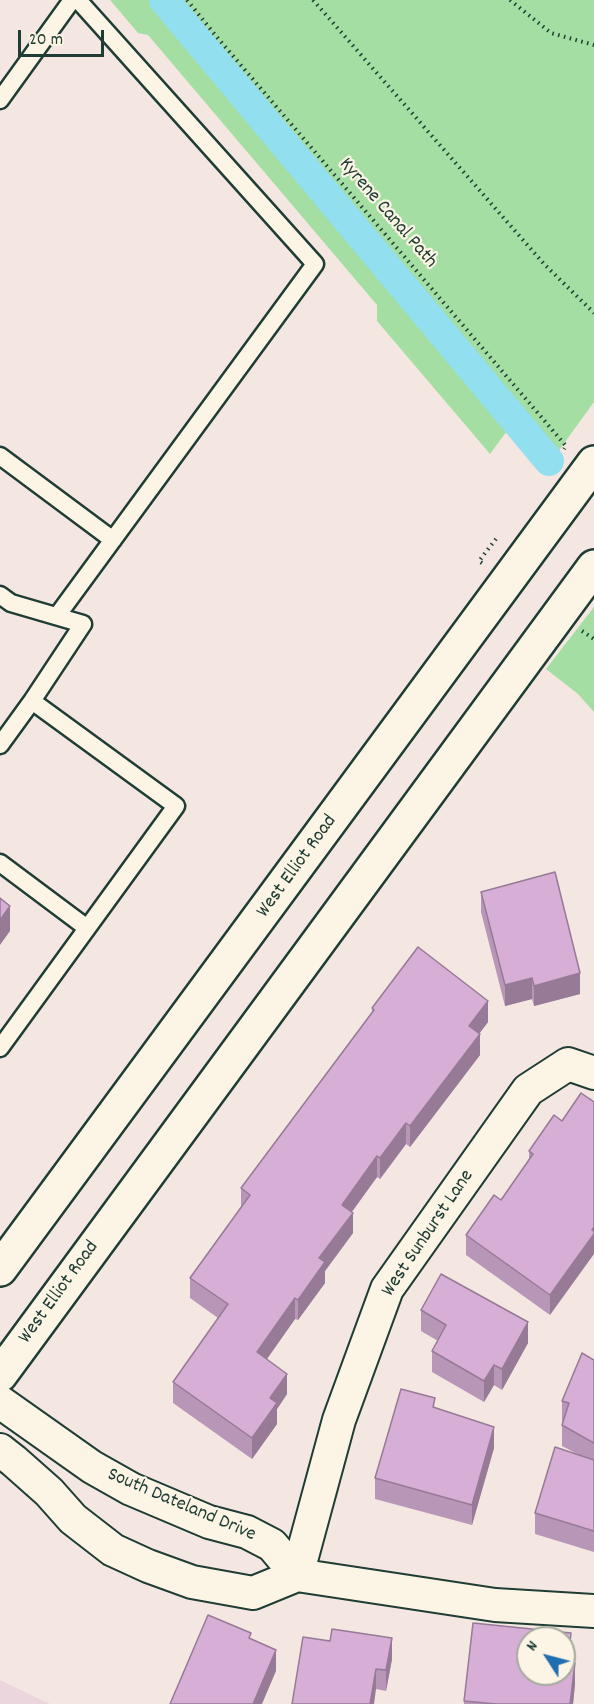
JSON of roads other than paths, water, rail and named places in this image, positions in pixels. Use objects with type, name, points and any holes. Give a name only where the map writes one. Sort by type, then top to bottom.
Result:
[{"type":"main road","name":"West Elliot Road","points":[[0,1269],[594,463]]},
{"type":"main road","name":"West Elliot Road","points":[[0,1375],[592,570]]},
{"type":"street","name":"West Sunburst Lane","points":[[297,1575],[339,1420],[387,1289],[528,1090],[581,1068]]},
{"type":"street","name":"South Dateland Drive","points":[[0,1402],[92,1467],[131,1489],[209,1522],[248,1532],[272,1545],[297,1575]]},
{"type":"street","points":[[0,1450],[49,1492],[73,1519],[113,1550],[192,1582],[254,1593],[297,1575],[495,1605],[594,1611]]},
{"type":"lane","points":[[0,100],[72,0]]},
{"type":"lane","points":[[57,616],[315,264],[78,0]]},
{"type":"lane","points":[[0,456],[112,540]]},
{"type":"lane","points":[[0,595],[10,603],[83,624],[0,744]]},
{"type":"lane","points":[[0,1048],[176,806],[32,700]]},
{"type":"lane","points":[[0,863],[87,928]]},
{"type":"waterway","points":[[164,0],[549,461]]}]
